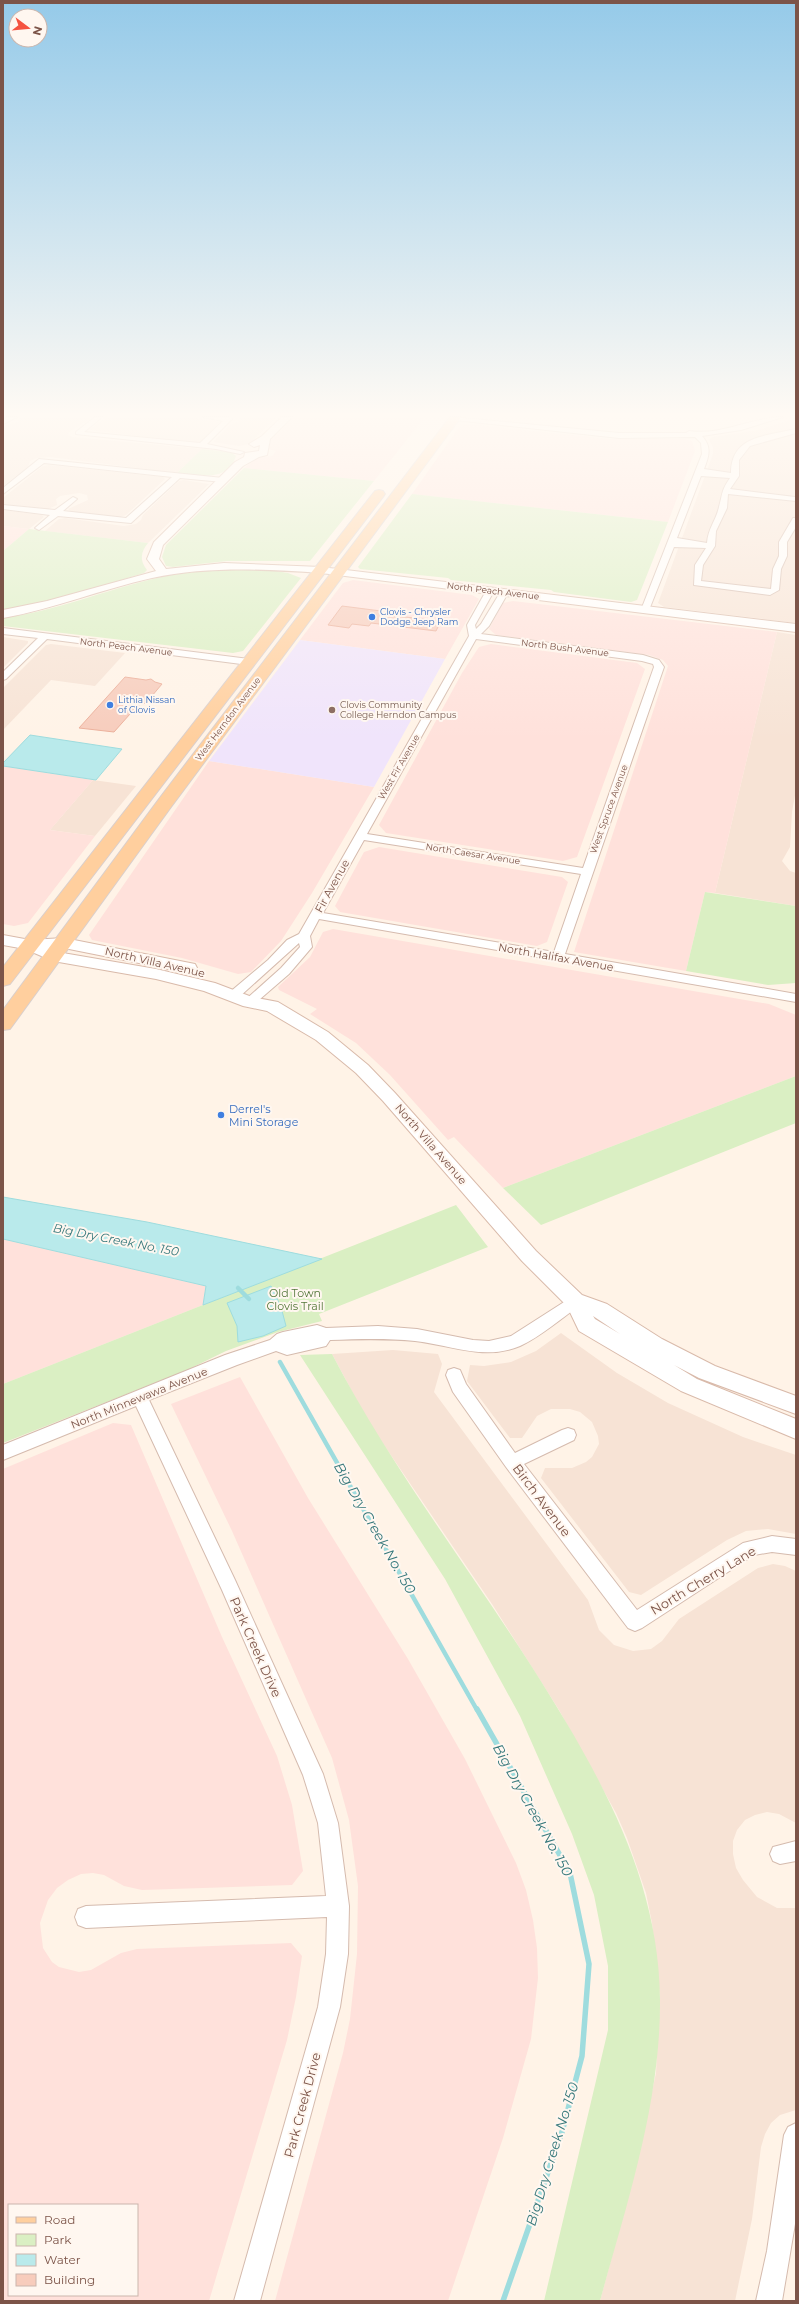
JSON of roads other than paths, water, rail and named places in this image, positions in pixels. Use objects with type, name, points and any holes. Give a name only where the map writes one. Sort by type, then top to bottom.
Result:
[{"type":"main road","name":"West Herndon Avenue","points":[[3,980],[355,525]]},
{"type":"main road","name":"West Herndon Avenue","points":[[3,1024],[199,758],[375,525]]},
{"type":"main road","points":[[199,758],[214,724],[257,668],[256,664],[249,662]]},
{"type":"street","points":[[39,528],[43,525]]},
{"type":"street","points":[[163,573],[153,558],[155,548],[178,525]]},
{"type":"street","points":[[645,610],[678,525]]},
{"type":"street","points":[[715,525],[712,531],[711,546],[699,565],[697,583],[770,592],[776,590],[777,569],[783,556],[783,542],[789,525]]},
{"type":"street","points":[[671,542],[711,546]]},
{"type":"street","name":"North Peach Avenue","points":[[3,614],[48,606],[130,580],[163,573],[196,568],[276,566],[339,572],[796,628]]},
{"type":"street","name":"West Fir Avenue","points":[[473,636],[471,624],[490,591]]},
{"type":"street","name":"West Fir Avenue","points":[[360,836],[473,636],[485,626],[504,593]]},
{"type":"street","name":"North Peach Avenue","points":[[3,631],[249,662]]},
{"type":"street","points":[[3,677],[45,636]]},
{"type":"street","name":"North Bush Avenue","points":[[473,636],[639,657],[656,662]]},
{"type":"street","name":"West Spruce Avenue","points":[[558,957],[660,668],[656,662]]},
{"type":"street","name":"North Caesar Avenue","points":[[360,836],[587,872]]},
{"type":"street","name":"Fir Avenue","points":[[251,997],[299,957],[306,947],[304,936],[360,836]]},
{"type":"street","name":"North Halifax Avenue","points":[[316,915],[796,998]]},
{"type":"street","name":"North Villa Avenue","points":[[3,940],[58,950],[251,997],[322,1036],[362,1069],[529,1256],[575,1301]]},
{"type":"street","points":[[575,1301],[600,1310],[654,1344],[707,1372],[796,1405]]},
{"type":"street","points":[[575,1301],[587,1325],[689,1385],[796,1429]]},
{"type":"street","name":"North Minnewawa Avenue","points":[[3,1453],[231,1360],[276,1345],[287,1349],[320,1342],[326,1334],[359,1331],[399,1333],[489,1347],[515,1341],[533,1331],[575,1301]]},
{"type":"street","name":"Birch Avenue","points":[[454,1375],[459,1387],[512,1462],[635,1622]]},
{"type":"street","name":"Park Creek Drive","points":[[140,1398],[229,1586],[313,1774],[328,1823],[338,1906],[336,1954],[329,2007],[247,2301]]},
{"type":"street","points":[[512,1462],[568,1435]]},
{"type":"street","name":"North Cherry Lane","points":[[635,1622],[749,1549],[763,1544],[781,1543],[796,1547]]},
{"type":"street","points":[[86,1917],[338,1906]]},
{"type":"street","points":[[769,2301],[779,2251],[796,2135]]},
{"type":"water","points":[[30,735],[122,749],[96,780],[3,766],[3,763]]},
{"type":"water","points":[[3,1197],[147,1222],[322,1259],[203,1305],[206,1286],[3,1239]]},
{"type":"water","points":[[271,1286],[281,1307],[286,1326],[263,1336],[238,1342],[237,1326],[227,1303]]},
{"type":"waterway","name":"Big Dry Creek No. 150","points":[[238,1288],[249,1299]]},
{"type":"waterway","name":"Big Dry Creek No. 150","points":[[280,1362],[477,1710]]},
{"type":"waterway","name":"Big Dry Creek No. 150","points":[[477,1709],[570,1873],[589,1964],[582,2056],[562,2132],[503,2301]]},
{"type":"place","name":"Clovis - Chrysler Dodge Jeep Ram","points":[[372,617]]},
{"type":"place","name":"Lithia Nissan of Clovis","points":[[110,705]]},
{"type":"place","name":"Clovis Community College Herndon Campus","points":[[332,710]]},
{"type":"place","name":"Derrel's Mini Storage","points":[[221,1115]]},
{"type":"park label","name":"Old Town Clovis Trail","points":[[295,1299]]}]
